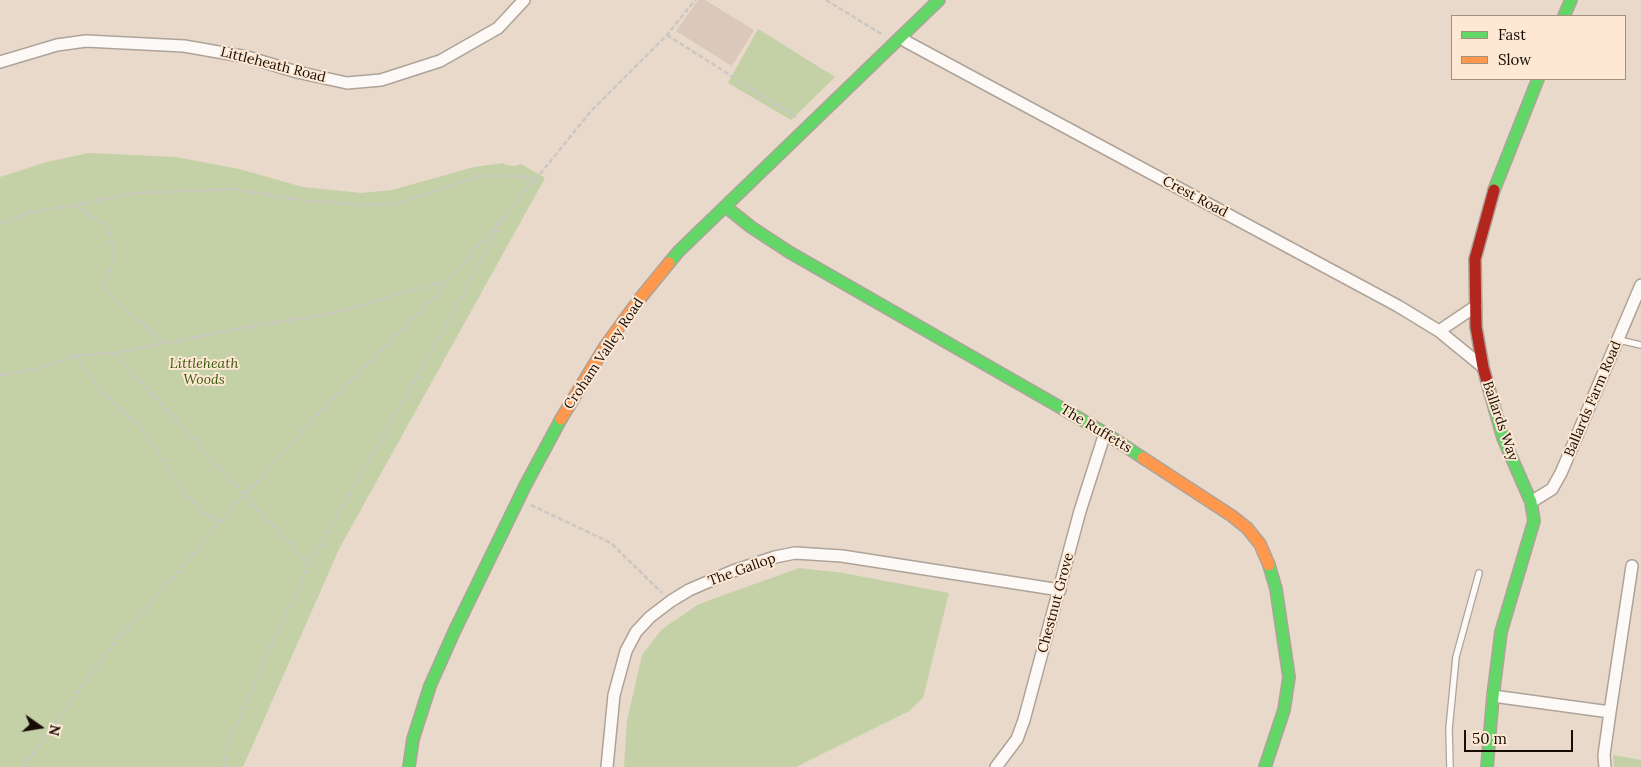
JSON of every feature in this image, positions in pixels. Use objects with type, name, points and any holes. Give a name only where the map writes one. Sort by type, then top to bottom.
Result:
[{"type":"street","name":"Littleheath Road","points":[[0,62],[57,45],[86,41],[184,46],[247,56],[297,72],[347,83],[381,80],[440,61],[498,28],[524,0]]},
{"type":"street","name":"Croham Valley Road","points":[[409,767],[413,740],[430,686],[454,632],[518,499],[564,414],[611,338],[638,301],[679,252],[939,0]]},
{"type":"street","points":[[1564,15],[1571,0]]},
{"type":"street","name":"Crest Road","points":[[900,36],[916,47],[1398,306],[1438,331],[1482,367]]},
{"type":"street","name":"Ballards Way","points":[[1487,767],[1501,632],[1534,521],[1531,502],[1503,438],[1482,367],[1476,327],[1475,258],[1490,201],[1538,80]]},
{"type":"street","name":"The Ruffetts","points":[[726,208],[751,228],[797,257],[1104,433],[1248,528],[1260,544],[1270,566],[1276,589],[1290,676],[1284,710],[1265,767]]},
{"type":"street","name":"Ballards Farm Road","points":[[1531,502],[1552,489],[1557,481],[1641,285]]},
{"type":"street","points":[[1438,331],[1476,306]]},
{"type":"street","name":"Chestnut Grove","points":[[996,767],[1017,738],[1024,720],[1080,511],[1104,433]]},
{"type":"street","name":"The Gallop","points":[[607,767],[614,695],[626,651],[636,632],[650,617],[671,601],[689,590],[733,571],[775,557],[795,553],[842,556],[1060,590]]},
{"type":"street","points":[[1605,767],[1604,755],[1632,566]]},
{"type":"street","points":[[1493,696],[1610,712]]},
{"type":"lane","points":[[1619,340],[1641,345]]},
{"type":"lane","points":[[1450,767],[1449,729],[1456,657],[1478,573]]},
{"type":"path","points":[[23,767],[117,639],[158,596],[220,522],[320,412],[429,303],[535,180],[592,110],[667,34],[695,0]]},
{"type":"path","points":[[826,0],[885,36]]},
{"type":"path","points":[[667,34],[810,125]]},
{"type":"path","points":[[0,223],[29,213],[137,192],[232,189],[300,200],[364,205],[396,204],[480,176],[521,176],[535,180]]},
{"type":"path","points":[[75,205],[108,227],[115,257],[103,286],[121,306],[165,343]]},
{"type":"path","points":[[224,767],[228,744],[260,670],[309,566],[459,303],[505,213]]},
{"type":"path","points":[[0,375],[36,369],[76,355],[114,353],[270,323],[330,314],[448,280]]},
{"type":"path","points":[[114,353],[309,566]]},
{"type":"path","points":[[76,355],[100,390],[140,426],[185,493],[200,510],[220,522]]},
{"type":"path","points":[[518,499],[611,543],[671,601]]},
{"type":"shaded area","points":[[698,0],[705,0],[754,30],[732,66],[676,31]]},
{"type":"green space","points":[[758,29],[835,77],[791,120],[728,83]]},
{"type":"green space","name":"Littleheath Woods","points":[[89,153],[176,157],[239,169],[303,187],[361,193],[392,190],[474,167],[504,163],[505,165],[515,166],[521,164],[545,178],[339,549],[243,767],[0,767],[0,177],[47,162]]},
{"type":"green space","points":[[799,568],[843,573],[949,593],[923,698],[909,711],[796,767],[624,767],[627,721],[642,655],[662,629],[699,604]]},
{"type":"green space","points":[[1613,755],[1641,760],[1641,767],[1614,767]]},
{"type":"traffic: fast","points":[[669,263],[679,251],[939,0]]},
{"type":"traffic: fast","points":[[1564,15],[1571,0]]},
{"type":"traffic: fast","points":[[1494,190],[1538,80]]},
{"type":"traffic: fast","points":[[726,207],[751,227],[789,252],[1105,433],[1143,458]]},
{"type":"traffic: fast","points":[[1487,767],[1501,632],[1534,521],[1531,502],[1503,438],[1489,389]]},
{"type":"traffic: fast","points":[[409,767],[413,739],[430,686],[454,632],[526,484],[561,419]]},
{"type":"traffic: fast","points":[[1265,767],[1284,710],[1289,677],[1276,589],[1269,565]]},
{"type":"traffic: slow","points":[[561,419],[606,345],[669,263]]},
{"type":"traffic: slow","points":[[1143,458],[1232,516],[1247,528],[1260,544],[1269,565]]},
{"type":"traffic: jam","points":[[1489,389],[1476,327],[1475,259],[1494,190]]}]
